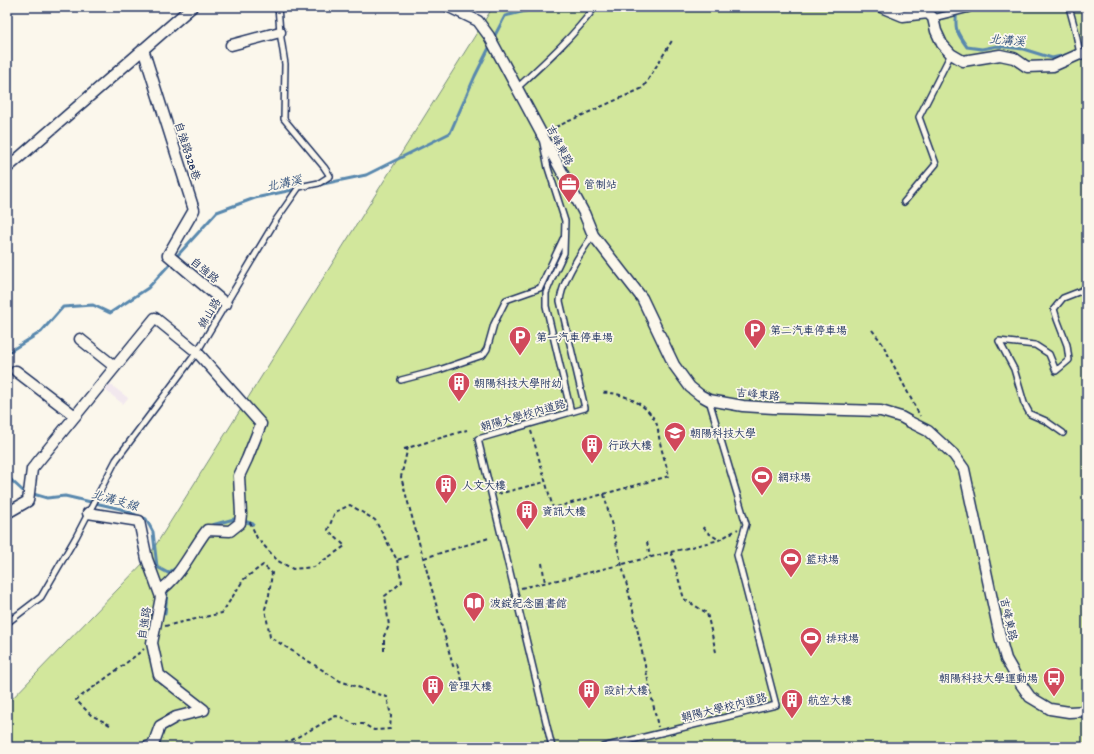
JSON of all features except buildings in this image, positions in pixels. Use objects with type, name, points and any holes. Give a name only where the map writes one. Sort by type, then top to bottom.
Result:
[{"type":"street","points":[[7,168],[192,7]]},
{"type":"street","name":"吉峰東路","points":[[449,7],[478,21],[489,36],[584,213],[593,235],[642,298],[658,337],[674,365],[690,387],[709,400],[743,406],[881,412],[901,417],[928,431],[954,455],[964,469],[1006,659],[1030,697],[1050,708],[1069,712],[1087,711]]},
{"type":"street","points":[[881,7],[903,16],[928,13],[933,18],[936,31],[942,44],[951,54],[963,61],[1000,54],[1014,58],[1027,67],[1053,66],[1081,52]]},
{"type":"street","points":[[232,45],[280,32]]},
{"type":"street","name":"自強路328巷","points":[[143,49],[194,210],[168,255]]},
{"type":"street","name":"自強路","points":[[168,255],[226,304]]},
{"type":"street","points":[[7,513],[28,501],[32,469],[155,318],[197,352],[261,424],[239,476],[240,523],[230,531],[208,530],[198,541],[166,587],[158,591]]},
{"type":"street","points":[[80,339],[115,367]]},
{"type":"street","points":[[16,371],[75,416]]},
{"type":"street","name":"自強路","points":[[88,514],[139,521],[146,559],[161,597],[152,643],[159,675],[204,710],[176,717],[160,726],[153,745],[147,747]]},
{"type":"lane","name":"錦山路","points":[[7,623],[41,597],[76,537],[116,460],[197,352],[276,220],[299,187],[319,183],[330,176],[284,119],[285,64],[278,7]]},
{"type":"lane","points":[[517,88],[588,18],[595,7]]},
{"type":"lane","points":[[933,18],[969,9],[970,7]]},
{"type":"lane","points":[[1069,7],[1081,52]]},
{"type":"lane","points":[[904,202],[936,164],[919,118],[951,54]]},
{"type":"lane","points":[[541,134],[548,168],[565,222],[564,253],[546,293],[546,306],[571,412]]},
{"type":"lane","points":[[401,380],[439,370],[483,355],[487,349],[494,324],[506,300],[540,288],[563,241],[565,222]]},
{"type":"lane","name":"朝陽大學校內道路","points":[[552,747],[478,439],[585,408],[560,301],[561,292],[578,256],[593,235]]},
{"type":"lane","points":[[1063,433],[1046,421],[1030,414],[1024,403],[1014,369],[999,341],[1035,345],[1049,354],[1056,371],[1070,360],[1067,345],[1054,309],[1063,298],[1081,291],[1087,286]]},
{"type":"lane","points":[[709,400],[746,524]]},
{"type":"lane","name":"朝陽大學校內道路","points":[[603,747],[776,705],[737,555],[746,524]]},
{"type":"path","points":[[541,134],[643,88],[673,39]]},
{"type":"path","points":[[872,330],[882,343],[928,431]]},
{"type":"path","points":[[530,424],[552,508],[669,476],[655,419],[640,404],[627,397],[607,392],[601,393]]},
{"type":"path","points":[[404,449],[467,430]]},
{"type":"path","points":[[408,447],[401,477],[453,666],[457,664],[464,690]]},
{"type":"path","points":[[491,495],[545,482]]},
{"type":"path","points":[[604,494],[634,614],[659,733]]},
{"type":"path","points":[[248,519],[257,538],[278,561],[293,569],[314,567],[345,546],[328,530],[335,512],[350,505],[375,520],[398,560],[402,582],[385,596],[389,626],[384,636],[384,651]]},
{"type":"path","points":[[514,589],[571,577],[719,540],[746,524]]},
{"type":"path","points":[[703,527],[707,532],[719,540]]},
{"type":"path","points":[[424,558],[489,538]]},
{"type":"path","points":[[647,542],[650,557]]},
{"type":"path","points":[[671,552],[684,599],[707,613],[716,652]]},
{"type":"path","points":[[398,560],[409,556]]},
{"type":"path","points":[[542,563],[545,583]]},
{"type":"path","points":[[155,628],[222,613],[244,579],[262,565],[272,574],[269,596],[265,609],[270,637],[340,681],[386,697],[391,716],[390,729],[374,730],[362,724],[354,724],[341,716],[336,716],[292,740],[289,747]]},
{"type":"path","points":[[110,725],[91,715],[76,700],[152,643]]},
{"type":"shaded area","points":[[110,384],[128,398],[123,404],[105,390]]},
{"type":"green space","points":[[493,7],[1087,7],[1087,747],[7,747],[7,704],[147,559]]},
{"type":"waterway","name":"北溝溪","points":[[493,39],[505,16],[542,7]]},
{"type":"waterway","name":"北溝溪","points":[[957,7],[956,28],[967,47],[982,49],[997,46],[1023,49],[1052,58],[1066,55]]},
{"type":"waterway","name":"北溝溪","points":[[318,185],[366,175],[450,133],[491,44]]},
{"type":"waterway","name":"北溝溪","points":[[7,353],[41,332],[63,307],[93,305],[110,313],[148,288],[217,212],[255,198],[297,189]]},
{"type":"waterway","name":"北溝支線","points":[[7,479],[10,479],[23,491],[47,498],[65,496],[121,509],[146,519],[153,532],[157,567],[168,573],[179,566]]},
{"type":"waterway","name":"北溝支線","points":[[209,527],[234,519],[253,524]]},
{"type":"waterway","points":[[165,589],[167,593],[165,614]]},
{"type":"place","name":"管制站","points":[[569,204]]},
{"type":"place","name":"第二汽車停車場","points":[[755,350]]},
{"type":"place","name":"第一汽車停車場","points":[[520,356]]},
{"type":"place","name":"朝陽科技大學附幼","points":[[459,402]]},
{"type":"place","name":"朝陽科技大學","points":[[675,452]]},
{"type":"place","name":"行政大樓","points":[[592,464]]},
{"type":"place","name":"網球場","points":[[762,496]]},
{"type":"place","name":"人文大樓","points":[[446,504]]},
{"type":"place","name":"資訊大樓","points":[[527,530]]},
{"type":"place","name":"籃球場","points":[[791,578]]},
{"type":"place","name":"波錠紀念圖書館","points":[[474,622]]},
{"type":"place","name":"排球場","points":[[811,658]]},
{"type":"place","name":"朝陽科技大學運動場","points":[[1054,698]]},
{"type":"place","name":"管理大樓","points":[[433,706]]},
{"type":"place","name":"設計大樓","points":[[589,710]]},
{"type":"place","name":"航空大樓","points":[[792,720]]}]
